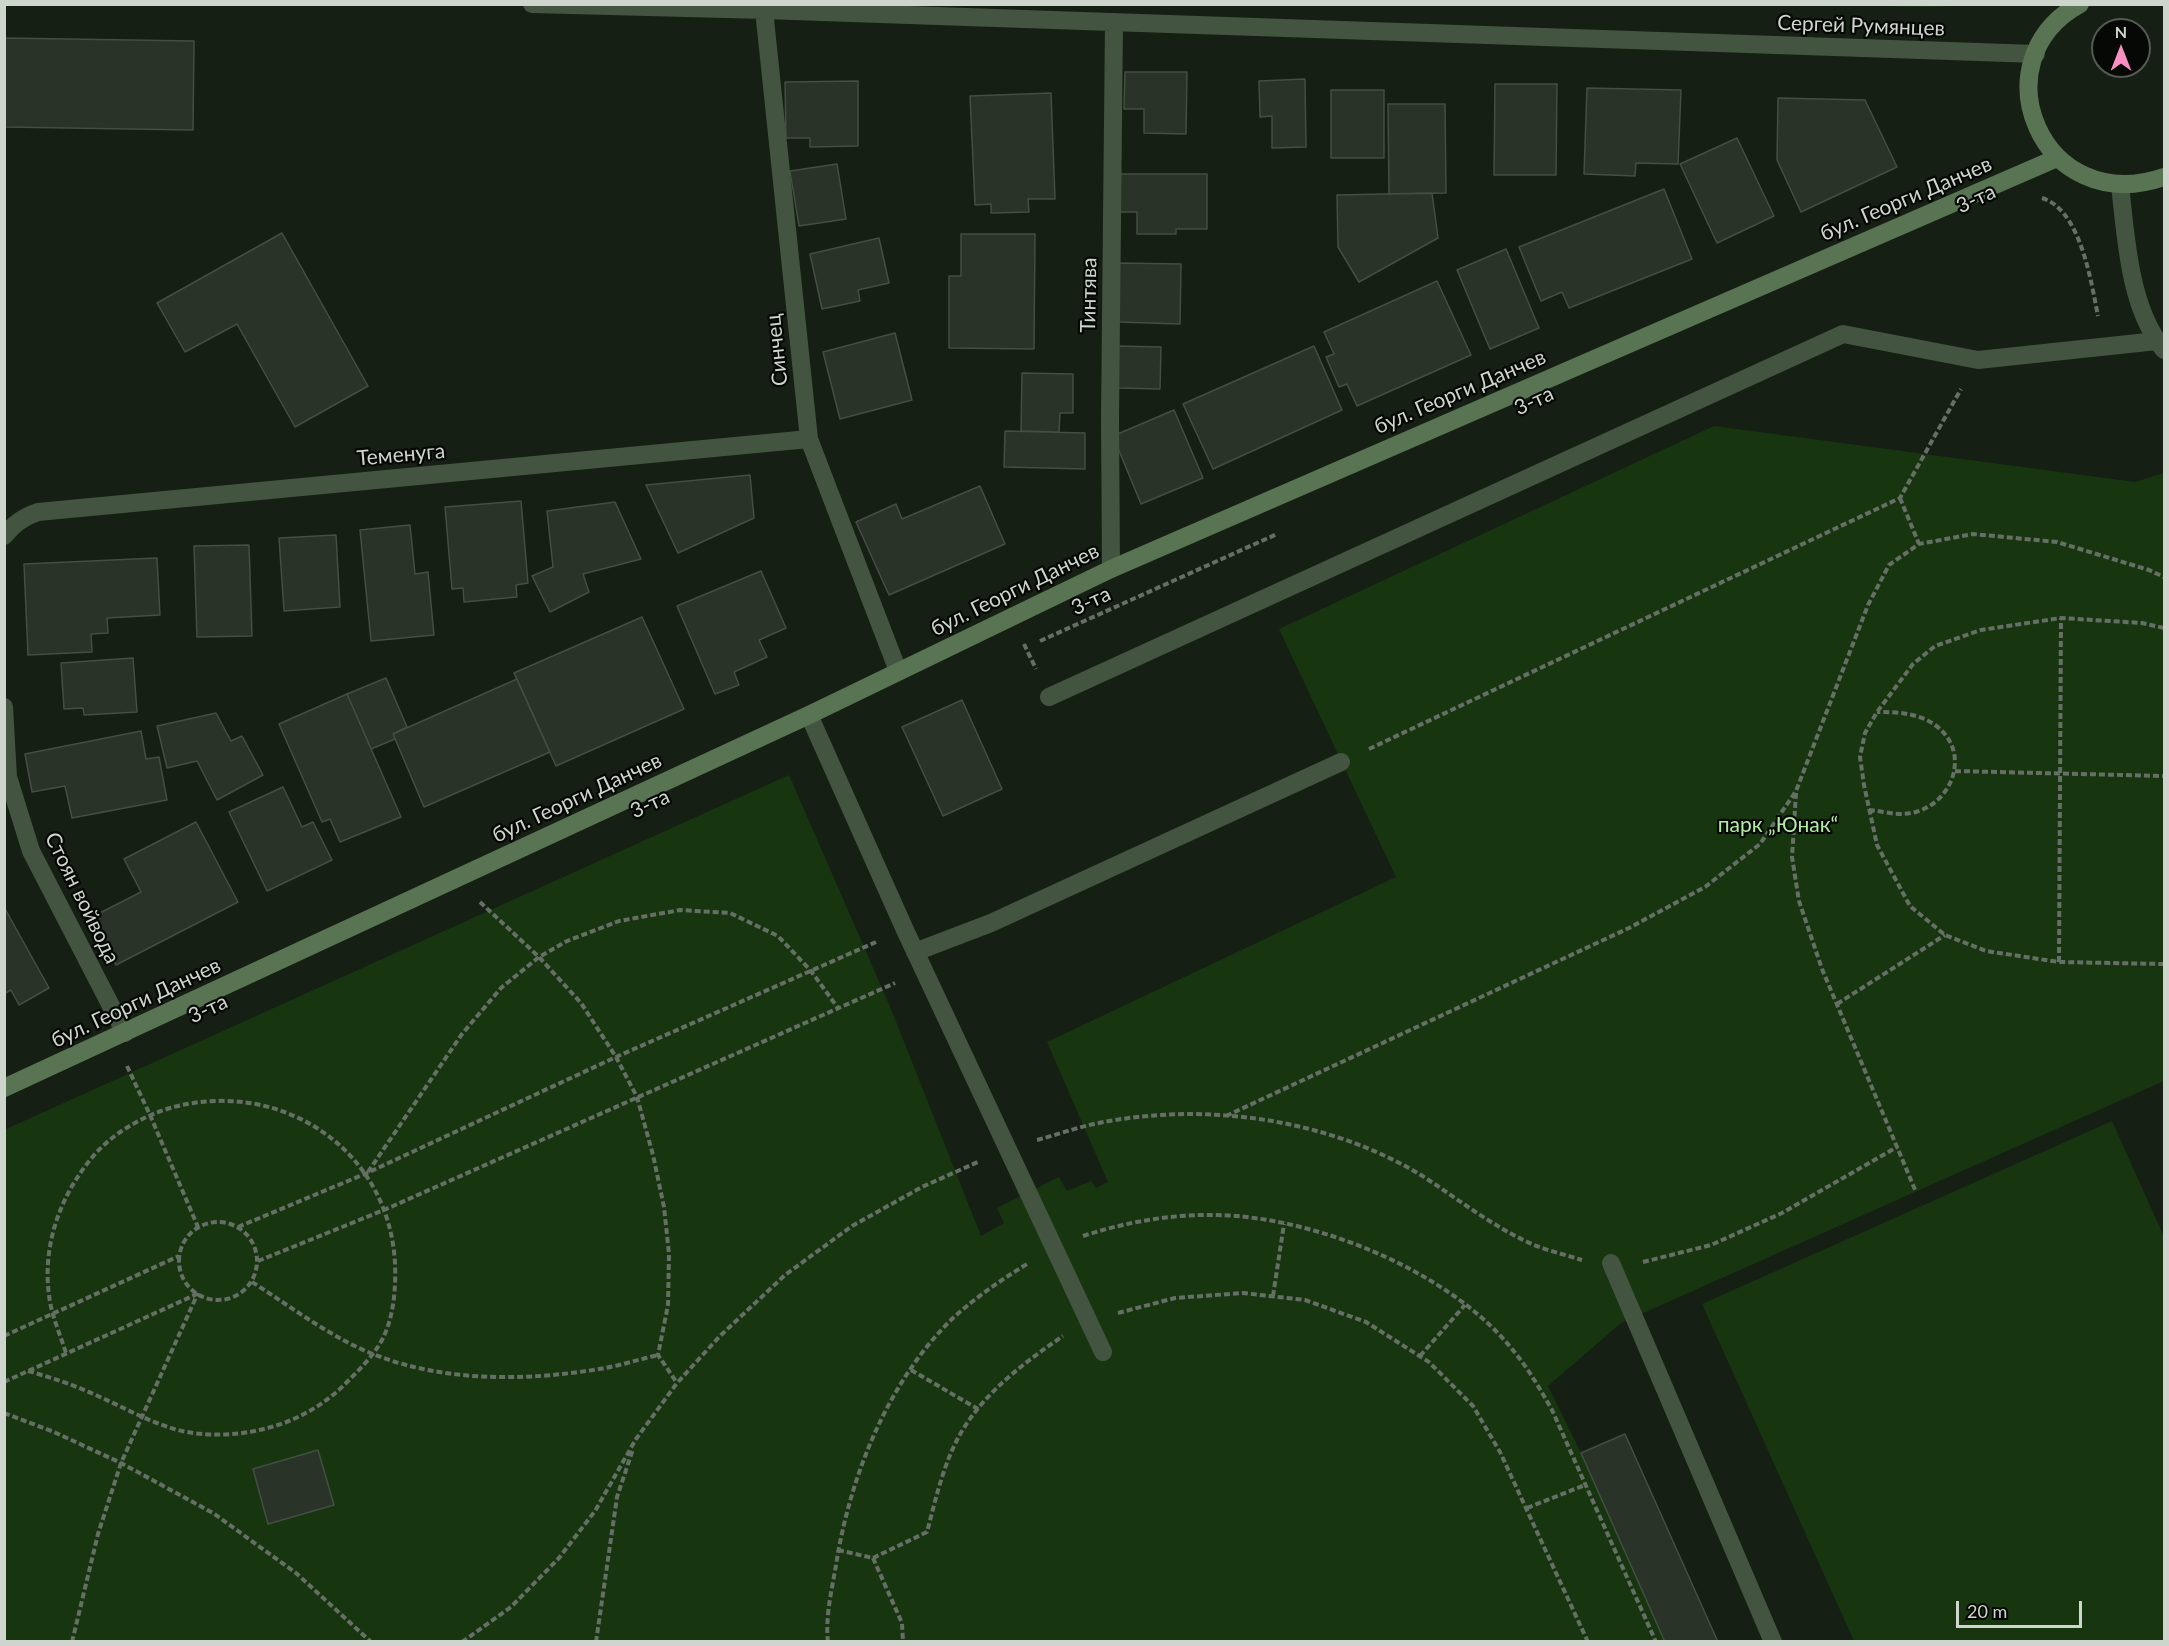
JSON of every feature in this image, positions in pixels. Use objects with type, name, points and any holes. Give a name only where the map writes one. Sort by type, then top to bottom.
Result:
[{"type":"main road","points":[[2077,5],[2051,28],[2036,54],[2029,86],[2033,117],[2039,132],[2057,158],[2079,174],[2092,180],[2120,185],[2136,185],[2164,177]]},
{"type":"main road","name":"бул. Георги Данчев","points":[[4,1088],[809,715],[1111,569],[2057,158]]},
{"type":"street","name":"Сергей Румянцев","points":[[532,4],[2036,54]]},
{"type":"street","name":"Синчец","points":[[764,10],[809,439],[898,671]]},
{"type":"street","name":"Тинтява","points":[[1111,569],[1110,418],[1114,22]]},
{"type":"street","points":[[1049,697],[1843,334],[1978,360],[2103,347],[2161,345],[2146,317],[2135,285],[2128,256],[2120,185]]},
{"type":"street","name":"Теменуга","points":[[4,536],[24,517],[38,512],[809,439]]},
{"type":"street","name":"Стоян войвода","points":[[4,707],[6,777],[31,852],[125,1033]]},
{"type":"street","points":[[809,715],[904,930],[1103,1352]]},
{"type":"street","points":[[915,952],[991,923],[1341,762]]},
{"type":"street","points":[[1611,1263],[1773,1641]]},
{"type":"path","points":[[2040,198],[2048,200],[2068,218],[2082,248],[2103,347]]},
{"type":"path","points":[[1341,762],[1900,498],[1978,360]]},
{"type":"path","points":[[1900,498],[1919,544]]},
{"type":"path","name":"3-та","points":[[1016,652],[1284,531]]},
{"type":"path","points":[[1226,1117],[1629,928],[1705,887],[1760,844],[1796,791],[1868,605],[1889,565],[1919,544],[1973,534],[2057,542],[2149,570],[2164,577]]},
{"type":"path","points":[[1011,617],[1049,697]]},
{"type":"path","points":[[2164,628],[2142,623],[2061,618],[1981,630],[1935,646],[1913,664],[1876,712],[1865,733],[1860,757],[1877,845],[1910,906],[1945,934],[1986,951],[2059,962],[2164,964]]},
{"type":"path","points":[[2059,962],[2061,618]]},
{"type":"path","points":[[1869,810],[1899,814],[1912,813],[1924,808],[1939,799],[1950,786],[1955,771],[1952,747],[1945,734],[1935,725],[1902,712],[1876,712]]},
{"type":"path","points":[[1955,771],[2164,776]]},
{"type":"path","points":[[1796,791],[1792,857],[1799,901],[1837,1004],[1916,1192]]},
{"type":"path","points":[[488,895],[477,900],[539,957],[580,1003],[616,1057],[637,1096],[660,1186],[669,1254],[668,1305],[658,1355],[677,1383]]},
{"type":"path","points":[[367,1173],[462,1034],[501,988],[539,957],[567,941],[619,921],[680,910],[730,913],[778,936],[811,971],[838,1008]]},
{"type":"path","points":[[238,1227],[367,1173],[616,1057],[904,930]]},
{"type":"path","points":[[1837,1004],[1945,934]]},
{"type":"path","points":[[258,1261],[384,1210],[924,970]]},
{"type":"path","points":[[116,1068],[126,1064],[198,1227]]},
{"type":"path","points":[[28,1371],[79,1387],[141,1417],[172,1429],[203,1434],[241,1434],[284,1424],[315,1409],[338,1392],[372,1353],[383,1338],[392,1310],[396,1280],[394,1249],[384,1210],[367,1173],[334,1140],[311,1124],[286,1112],[259,1104],[232,1100],[204,1101],[177,1106],[150,1115],[123,1130],[98,1150],[78,1175],[62,1203],[52,1233],[48,1264],[49,1296],[66,1353]]},
{"type":"path","points":[[462,1641],[511,1607],[559,1558],[595,1510],[636,1439],[677,1383],[720,1336],[785,1275],[852,1226],[922,1187],[1008,1149],[1095,1124],[1179,1113],[1272,1120],[1351,1140],[1420,1175],[1480,1216],[1534,1245],[1585,1261],[1639,1263],[1711,1245],[1782,1213],[1897,1148]]},
{"type":"path","points":[[1079,1238],[1117,1225],[1172,1217],[1218,1215],[1267,1219],[1327,1234],[1393,1260],[1446,1290],[1497,1332],[1533,1377],[1586,1485],[1656,1641]]},
{"type":"path","points":[[222,1221],[238,1227],[245,1231],[254,1242],[258,1261],[252,1282],[243,1292],[231,1298],[217,1300],[203,1298],[183,1280],[179,1268],[182,1245],[189,1234],[210,1222],[222,1221]]},
{"type":"path","points":[[1273,1296],[1284,1224]]},
{"type":"path","points":[[4,1336],[179,1256]]},
{"type":"path","points":[[828,1641],[832,1585],[842,1527],[874,1430],[917,1360],[945,1327],[965,1308],[1035,1259]]},
{"type":"path","points":[[252,1282],[345,1341],[416,1368],[475,1377],[541,1376],[605,1368],[658,1355]]},
{"type":"path","points":[[4,1382],[198,1293]]},
{"type":"path","points":[[72,1641],[98,1534],[121,1463],[198,1293]]},
{"type":"path","points":[[1115,1314],[1175,1298],[1244,1293],[1305,1300],[1366,1322],[1429,1362],[1473,1406],[1500,1452],[1588,1641]]},
{"type":"path","points":[[1420,1356],[1465,1305]]},
{"type":"path","points":[[838,1550],[873,1558],[927,1532],[940,1483],[961,1432],[978,1409],[1009,1376],[1070,1330]]},
{"type":"path","points":[[911,1370],[978,1409]]},
{"type":"path","points":[[4,1413],[54,1432],[121,1463],[222,1520],[296,1573],[371,1641]]},
{"type":"path","points":[[596,1641],[617,1497],[636,1439]]},
{"type":"path","points":[[1527,1508],[1586,1485]]},
{"type":"path","points":[[873,1558],[902,1623],[903,1641]]},
{"type":"green space","points":[[1832,5],[1975,5],[1927,7]]},
{"type":"green space","name":"парк „Юнак“","points":[[1714,426],[2135,482],[2164,473],[2164,1081],[1621,1323],[1548,1386],[1581,1453],[1625,1434],[1718,1641],[5,1641],[4,1130],[789,775],[891,1009],[981,1236],[1004,1223],[997,1208],[1059,1177],[1067,1191],[1091,1181],[1096,1188],[1108,1182],[1047,1042],[1396,877],[1279,629]]},
{"type":"green space","points":[[2112,1121],[2164,1237],[2164,1641],[1854,1641],[1702,1304]]},
{"type":"building","points":[[4,38],[194,41],[193,130],[4,127]]},
{"type":"building","points":[[1125,72],[1187,72],[1186,134],[1144,133],[1144,109],[1124,109]]},
{"type":"building","points":[[1305,79],[1306,147],[1272,148],[1272,116],[1260,117],[1259,81]]},
{"type":"building","points":[[858,81],[858,146],[810,147],[810,138],[786,138],[785,82]]},
{"type":"building","points":[[1495,84],[1557,84],[1556,175],[1494,175]]},
{"type":"building","points":[[1587,88],[1681,90],[1678,164],[1636,163],[1635,176],[1584,174]]},
{"type":"building","points":[[1331,90],[1384,90],[1384,158],[1331,158]]},
{"type":"building","points":[[1051,93],[1055,199],[1028,199],[1029,212],[991,213],[991,204],[975,205],[970,96]]},
{"type":"building","points":[[1778,98],[1865,100],[1897,167],[1801,212],[1777,160]]},
{"type":"building","points":[[1388,104],[1445,104],[1446,193],[1389,194]]},
{"type":"building","points":[[1737,138],[1774,216],[1717,243],[1680,164]]},
{"type":"building","points":[[837,164],[846,219],[799,226],[790,171]]},
{"type":"building","points":[[1120,174],[1207,174],[1207,229],[1176,229],[1176,234],[1137,234],[1137,212],[1120,212]]},
{"type":"building","points":[[1664,189],[1692,259],[1569,308],[1562,292],[1541,301],[1519,247]]},
{"type":"building","points":[[1432,193],[1438,238],[1359,282],[1338,247],[1337,195]]},
{"type":"building","points":[[282,233],[368,386],[295,427],[237,324],[185,352],[157,303]]},
{"type":"building","points":[[961,234],[1035,234],[1034,349],[949,348],[949,276],[961,276]]},
{"type":"building","points":[[879,238],[889,283],[858,290],[860,301],[822,309],[810,254]]},
{"type":"building","points":[[1506,249],[1539,328],[1490,349],[1457,270]]},
{"type":"building","points":[[1118,263],[1181,264],[1180,324],[1117,322]]},
{"type":"building","points":[[1437,281],[1471,355],[1357,406],[1347,384],[1339,387],[1326,357],[1334,354],[1324,332]]},
{"type":"building","points":[[895,333],[912,400],[840,419],[823,352]]},
{"type":"building","points":[[1118,346],[1161,347],[1160,389],[1117,388]]},
{"type":"building","points":[[1314,346],[1342,410],[1213,469],[1183,404]]},
{"type":"building","points":[[1022,373],[1073,374],[1073,413],[1060,413],[1059,432],[1021,431]]},
{"type":"building","points":[[1174,410],[1203,478],[1141,504],[1113,436]]},
{"type":"building","points":[[1005,431],[1085,433],[1085,469],[1004,467]]},
{"type":"building","points":[[750,475],[754,518],[678,553],[646,485]]},
{"type":"building","points":[[980,486],[1005,544],[889,595],[856,522],[896,504],[902,519]]},
{"type":"building","points":[[521,501],[528,583],[516,585],[517,597],[464,602],[463,588],[452,589],[445,507]]},
{"type":"building","points":[[615,502],[641,559],[583,574],[589,592],[550,612],[532,576],[553,567],[547,511]]},
{"type":"building","points":[[410,525],[415,574],[428,572],[434,635],[371,641],[360,530]]},
{"type":"building","points":[[336,535],[340,607],[284,611],[279,538]]},
{"type":"building","points":[[249,545],[252,636],[197,637],[194,546]]},
{"type":"building","points":[[157,558],[160,615],[107,618],[108,633],[91,634],[92,652],[28,655],[24,564]]},
{"type":"building","points":[[761,571],[786,628],[759,640],[767,657],[734,672],[739,685],[715,694],[677,606]]},
{"type":"building","points":[[642,617],[684,709],[556,766],[514,673]]},
{"type":"building","points":[[133,658],[137,712],[84,715],[83,708],[64,709],[61,663]]},
{"type":"building","points":[[386,678],[407,727],[393,734],[395,739],[371,749],[347,694]]},
{"type":"building","points":[[517,679],[550,752],[424,807],[393,734]]},
{"type":"building","points":[[347,694],[401,817],[340,842],[330,819],[322,822],[279,724]]},
{"type":"building","points":[[962,700],[1002,789],[943,816],[902,727]]},
{"type":"building","points":[[216,713],[231,741],[242,736],[263,775],[217,800],[197,761],[167,768],[157,726]]},
{"type":"building","points":[[141,731],[146,759],[159,757],[167,800],[72,818],[65,786],[32,792],[25,754]]},
{"type":"building","points":[[283,787],[302,827],[313,822],[332,860],[267,891],[229,812]]},
{"type":"building","points":[[196,822],[238,902],[116,965],[92,917],[141,892],[124,859]]},
{"type":"building","points":[[4,907],[49,988],[19,1005],[11,990],[4,994]]},
{"type":"building","points":[[1625,1434],[1718,1642],[1665,1642],[1581,1453]]},
{"type":"building","points":[[318,1450],[334,1505],[268,1524],[253,1469]]}]
